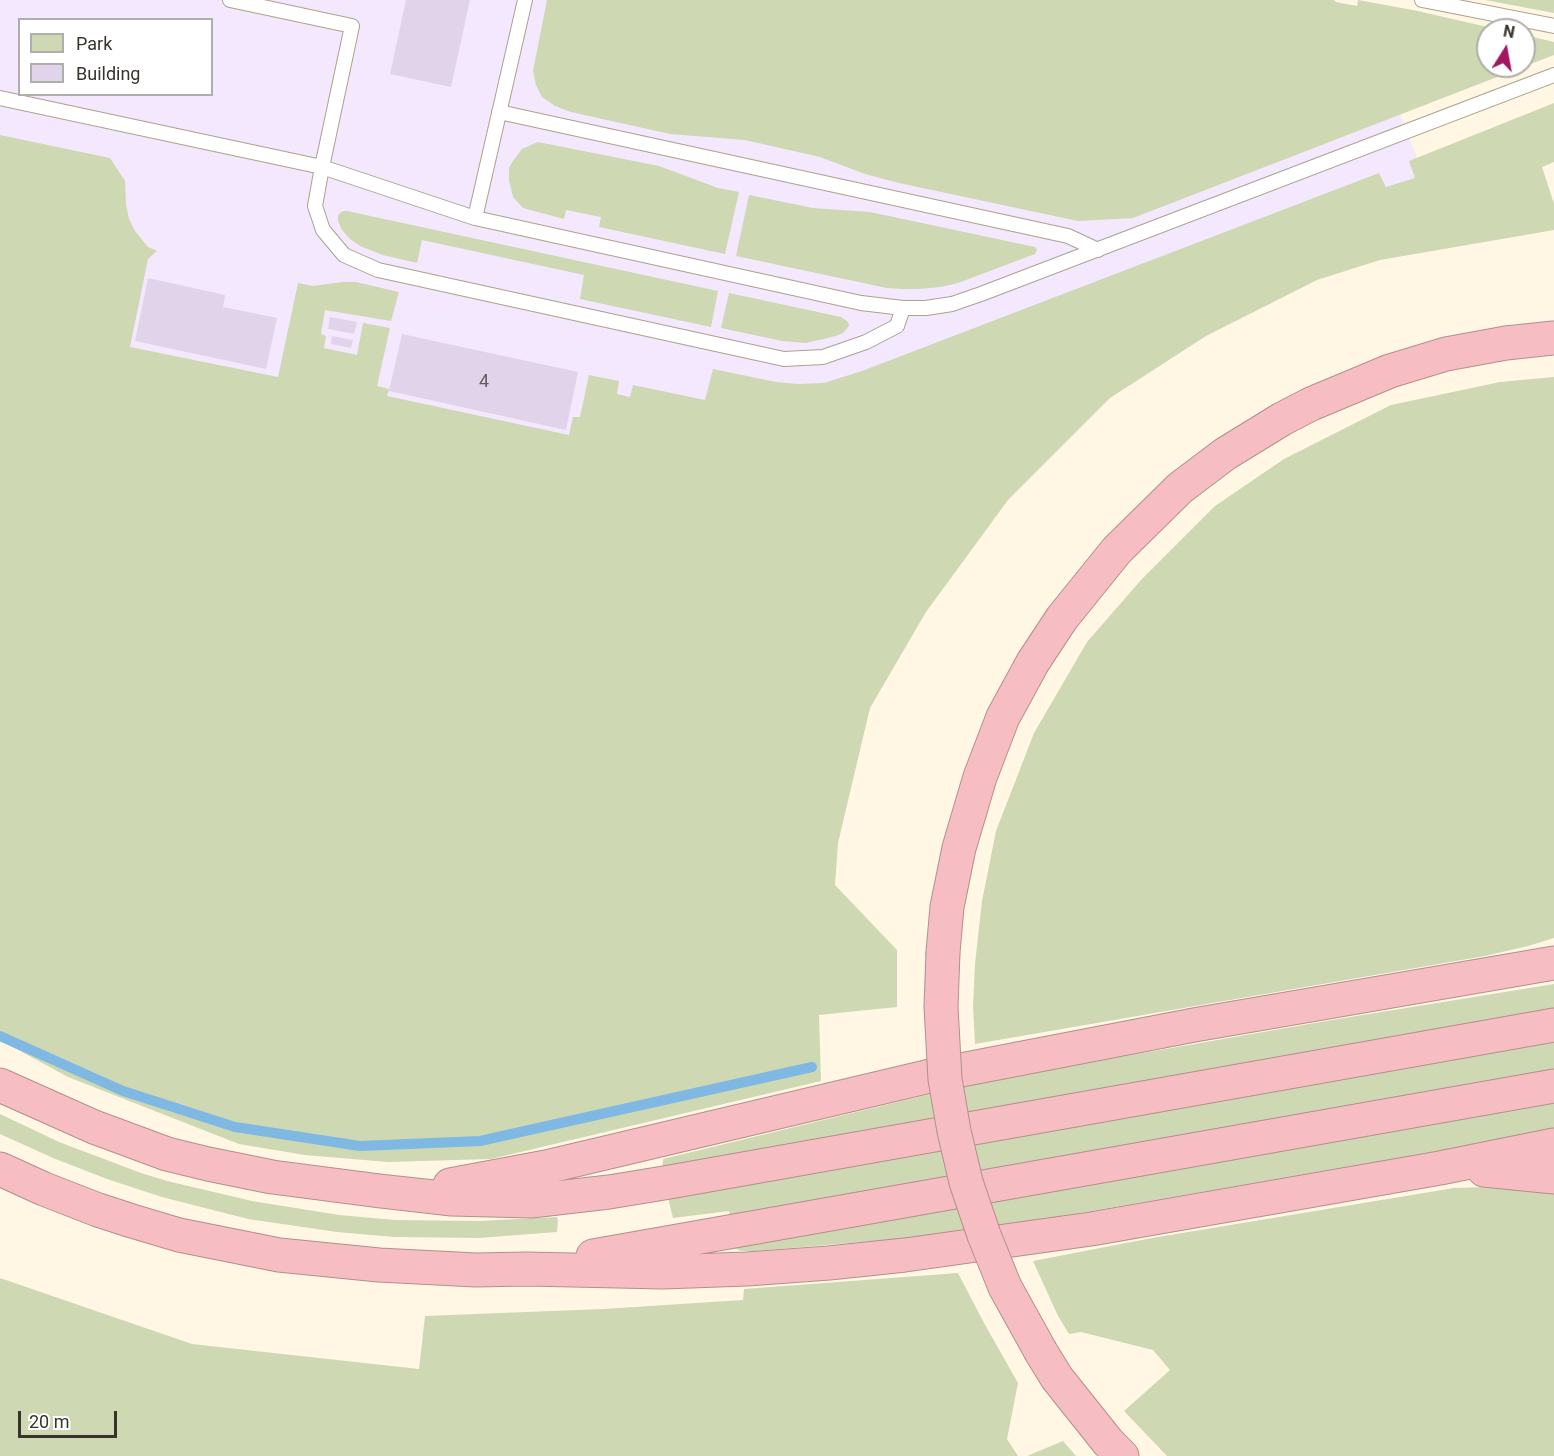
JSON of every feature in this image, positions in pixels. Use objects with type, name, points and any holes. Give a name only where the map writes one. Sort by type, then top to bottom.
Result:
[{"type":"highway","points":[[1122,1456],[1108,1442],[1065,1387],[1041,1352],[1005,1287],[966,1182],[945,1079],[941,1007],[942,952],[947,907],[958,848],[980,777],[1003,717],[1033,662],[1062,618],[1117,550],[1180,488],[1216,461],[1282,419],[1311,404],[1390,371],[1446,354],[1506,343],[1554,338]]},
{"type":"highway","points":[[380,1191],[488,1179],[930,1076],[1194,1025],[1546,963]]},
{"type":"highway","points":[[0,1085],[94,1127],[167,1154],[208,1164],[272,1177],[380,1191],[452,1198],[521,1201],[609,1192],[1554,1025]]},
{"type":"highway","points":[[527,1269],[1554,1086]]},
{"type":"highway","points":[[0,1169],[98,1210],[179,1235],[279,1255],[379,1265],[476,1270],[673,1272],[747,1269],[873,1259],[1091,1229],[1440,1168],[1554,1145]]},
{"type":"highway","points":[[1440,1168],[1498,1170],[1554,1177]]},
{"type":"lane","points":[[230,0],[352,26],[315,206],[323,230],[344,255],[378,270],[784,359],[823,357],[866,342],[897,326],[903,308]]},
{"type":"lane","points":[[475,218],[525,0]]},
{"type":"lane","points":[[1422,0],[1554,26]]},
{"type":"lane","points":[[0,98],[322,167],[475,218],[861,303],[926,308],[952,304],[981,294],[1554,75]]},
{"type":"lane","points":[[499,112],[1068,236],[1098,250]]},
{"type":"shaded area","points":[[0,0],[1301,0],[1395,101],[1434,202],[0,684]]},
{"type":"green space","points":[[547,0],[1334,0],[1357,6],[1358,0],[1476,24],[1476,78],[1495,78],[1133,218],[1078,221],[899,183],[865,174],[820,157],[745,140],[670,134],[571,112],[555,106],[542,97],[533,71]]},
{"type":"green space","points":[[1485,0],[1554,0],[1554,13]]},
{"type":"green space","points":[[1536,38],[1554,42],[1554,55],[1536,62]]},
{"type":"green space","points":[[1554,103],[1554,162],[1542,167],[1554,204],[1554,230],[1380,260],[1317,280],[1206,336],[1110,398],[1008,500],[926,612],[870,708],[838,843],[835,885],[897,950],[897,1007],[819,1015],[821,1081],[491,1159],[388,1162],[305,1155],[239,1144],[68,1077],[0,1040],[0,135],[110,158],[125,181],[129,219],[148,247],[157,251],[148,259],[130,347],[278,377],[298,283],[313,286],[356,282],[399,292],[391,321],[325,310],[321,334],[326,336],[324,348],[357,355],[363,323],[390,328],[377,386],[389,389],[387,396],[569,435],[573,417],[580,417],[589,375],[619,381],[617,394],[630,397],[633,385],[705,400],[713,369],[776,382],[824,383],[862,371],[1379,173],[1386,187],[1415,178],[1409,161]]},
{"type":"green space","points":[[538,142],[659,166],[718,188],[739,192],[725,254],[599,227],[601,217],[566,210],[564,219],[523,208],[513,197],[509,168],[522,149]]},
{"type":"green space","points":[[749,195],[813,208],[870,212],[1035,247],[1037,250],[1035,254],[958,283],[920,289],[887,288],[736,256]]},
{"type":"green space","points":[[343,211],[718,291],[711,327],[580,299],[584,275],[422,240],[417,263],[383,255],[360,246],[350,239],[338,221],[338,216]]},
{"type":"green space","points":[[729,293],[841,317],[848,322],[849,326],[843,333],[836,336],[806,343],[782,341],[721,328]]},
{"type":"green space","points":[[1554,377],[1554,938],[1485,956],[975,1044],[973,1006],[975,964],[982,901],[996,831],[1034,733],[1087,642],[1141,580],[1215,506],[1284,459],[1391,405],[1500,382]]},
{"type":"green space","points":[[1554,984],[1554,1131],[1028,1222],[921,1237],[755,1251],[741,1251],[734,1248],[729,1211],[673,1218],[662,1174],[663,1159],[988,1080]]},
{"type":"green space","points":[[0,1114],[59,1142],[141,1173],[252,1201],[339,1215],[395,1220],[479,1221],[557,1217],[557,1232],[479,1238],[394,1237],[337,1232],[248,1219],[162,1197],[53,1158],[0,1134]]},
{"type":"green space","points":[[1487,1187],[1554,1193],[1554,1456],[1167,1456],[1124,1411],[1170,1370],[1153,1350],[1081,1332],[1069,1334],[1058,1316],[1033,1261],[1152,1238],[1454,1188]]},
{"type":"green space","points":[[958,1273],[1018,1383],[1007,1439],[1018,1456],[0,1456],[0,1278],[192,1344],[419,1369],[425,1316],[603,1309],[743,1300],[744,1289]]},
{"type":"green space","points":[[1063,1441],[1076,1456],[1027,1456]]},
{"type":"building","points":[[406,0],[470,0],[451,87],[390,74]]},
{"type":"building","points":[[148,278],[225,295],[223,307],[277,318],[266,369],[135,341]]},
{"type":"building","points":[[330,317],[357,322],[354,334],[328,329]]},
{"type":"building","points":[[402,334],[578,372],[566,430],[389,391]]},
{"type":"building","points":[[332,336],[353,340],[351,348],[331,344]]},
{"type":"waterway","points":[[0,1036],[123,1091],[235,1127],[360,1146],[480,1141],[812,1067]]}]
